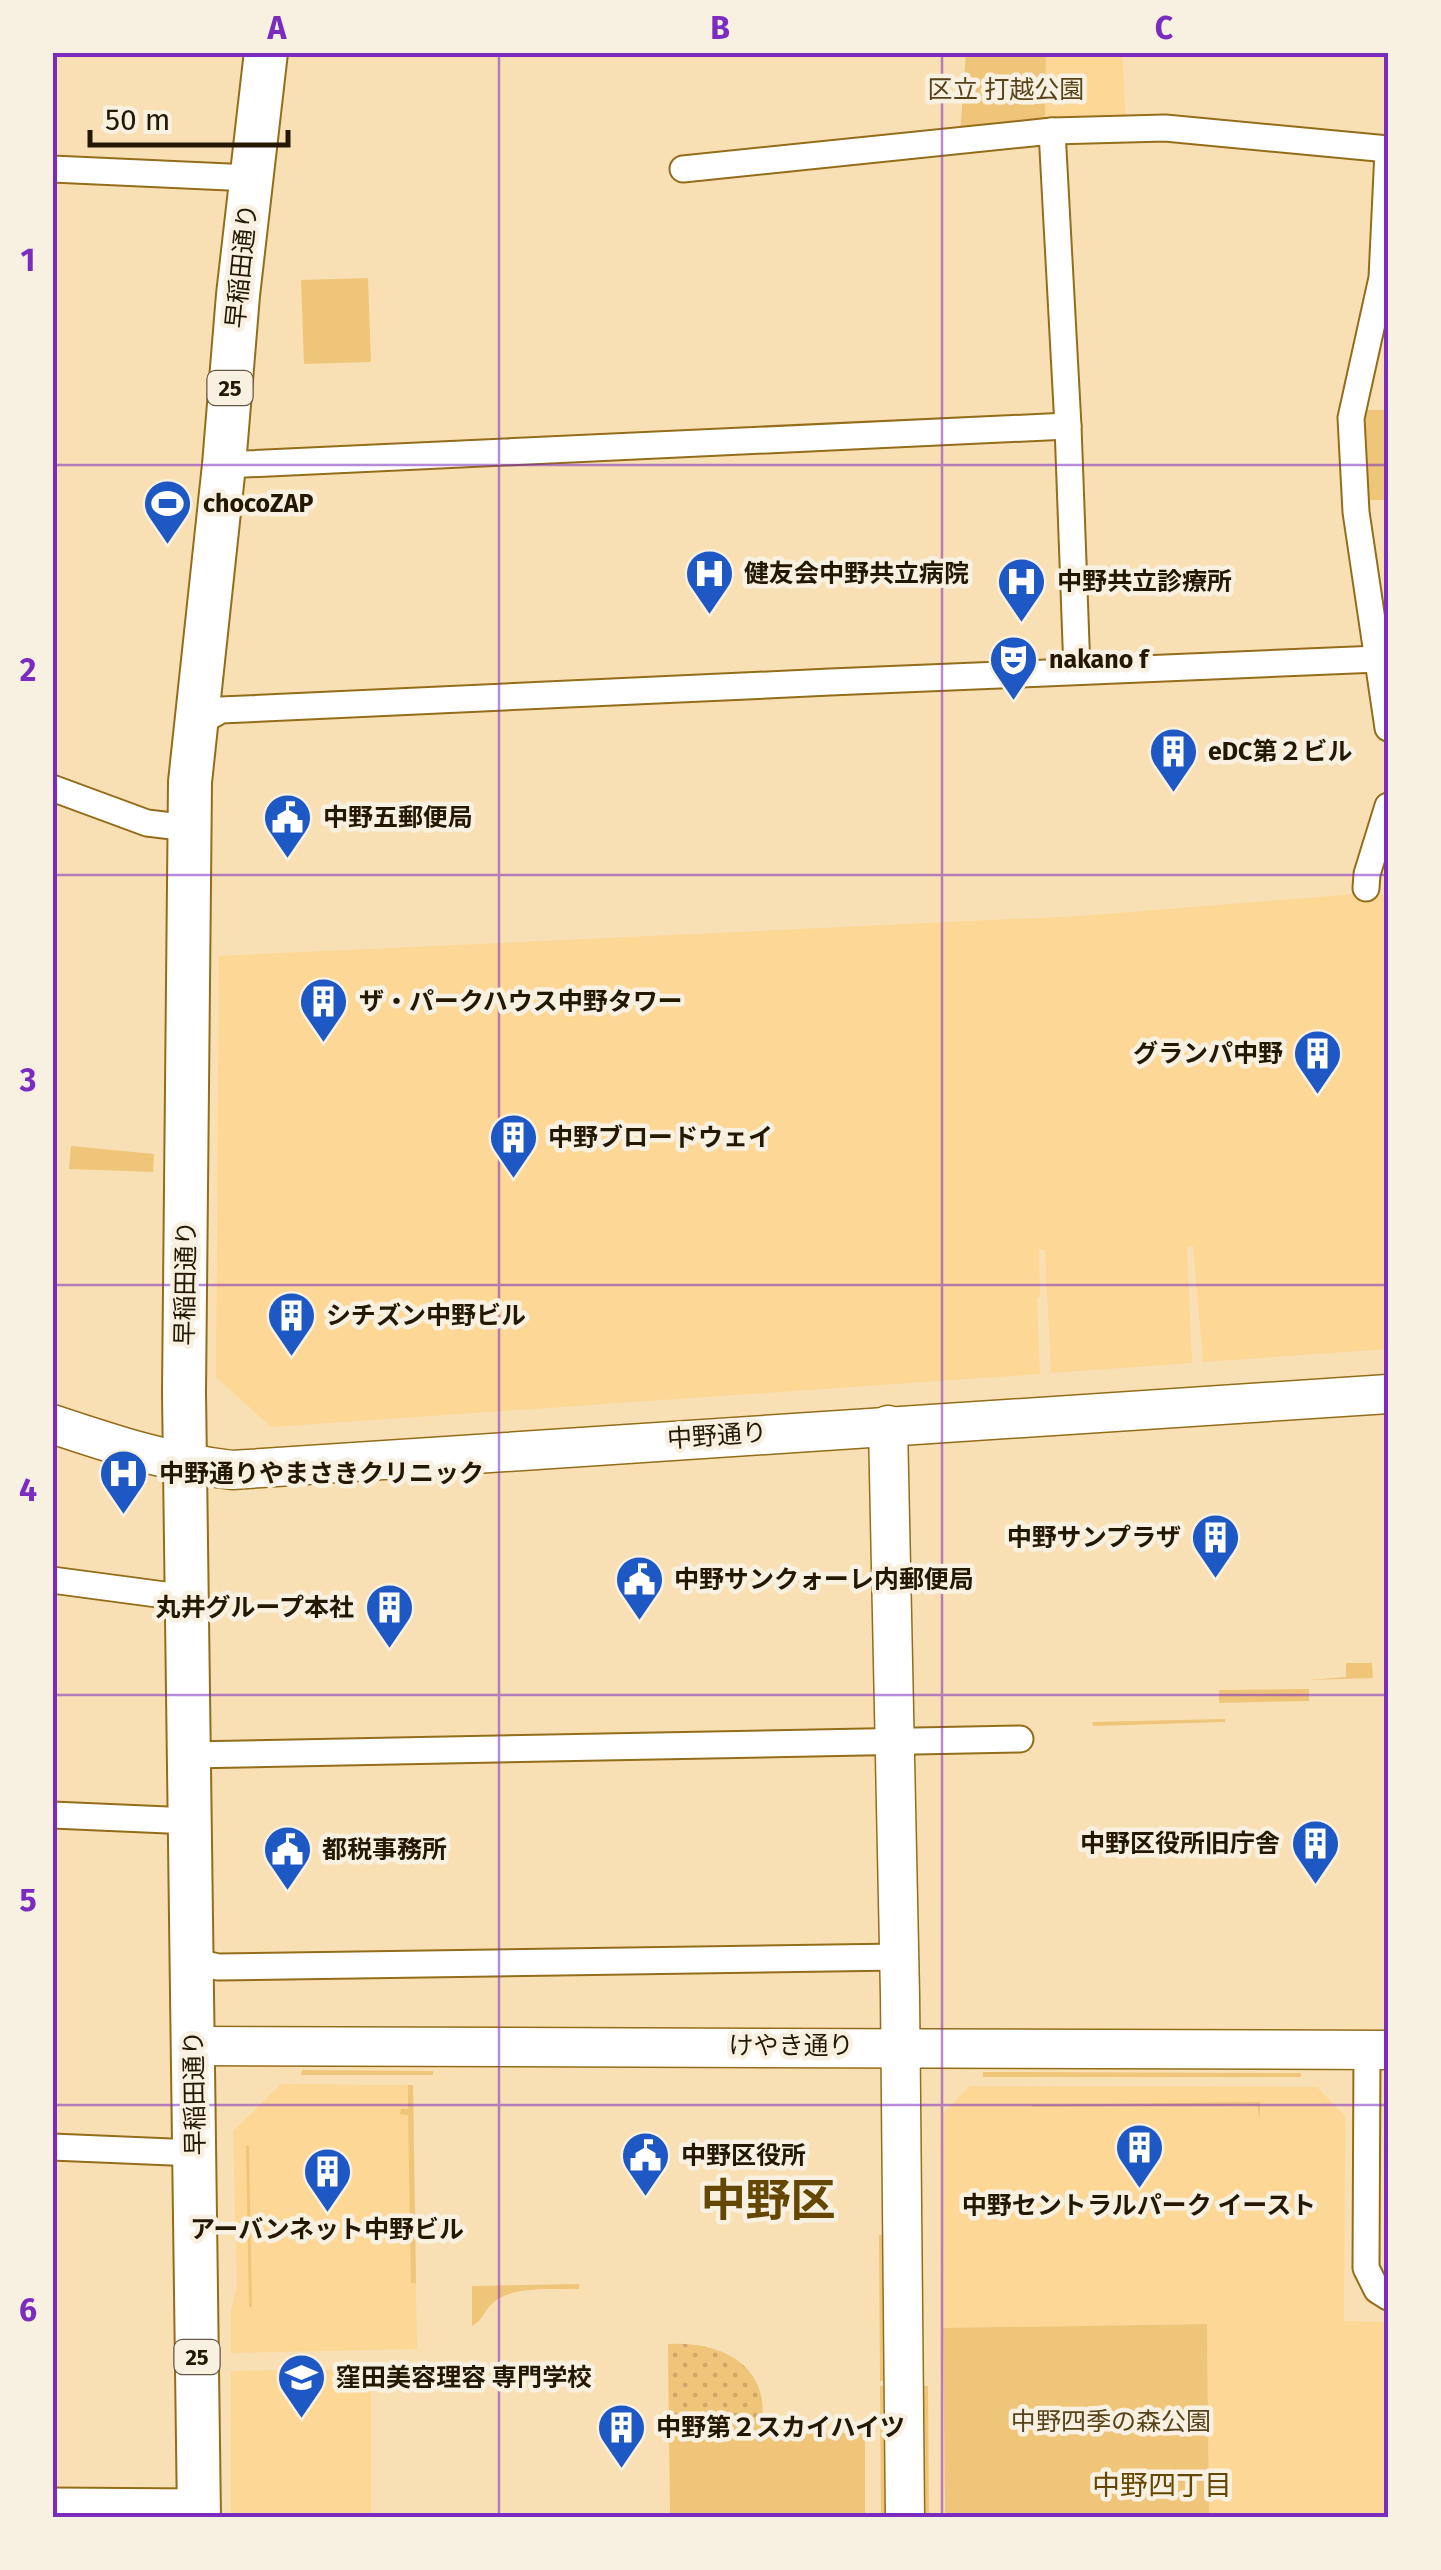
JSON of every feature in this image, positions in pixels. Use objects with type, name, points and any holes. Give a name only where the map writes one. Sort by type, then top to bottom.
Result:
[{"type":"main road","name":"早稲田通り","points":[[199,2510],[186,1464],[190,782],[266,52]]},
{"type":"street","points":[[683,170],[1052,132],[1165,128],[1388,150],[1382,278],[1351,418],[1356,512],[1388,728]]},
{"type":"street","points":[[1052,132],[1077,671]]},
{"type":"street","points":[[52,169],[250,178]]},
{"type":"street","points":[[224,465],[1068,426]]},
{"type":"street","points":[[196,724],[221,710],[1378,659]]},
{"type":"street","points":[[52,788],[147,823],[189,828]]},
{"type":"street","points":[[1366,888],[1388,806]]},
{"type":"street","name":"中野通り","points":[[52,1424],[132,1451],[232,1470],[1388,1394]]},
{"type":"street","points":[[888,1425],[899,1957],[904,2518]]},
{"type":"street","points":[[52,1580],[187,1598]]},
{"type":"street","points":[[189,1755],[1020,1739]]},
{"type":"street","points":[[52,1815],[191,1821]]},
{"type":"street","points":[[193,1956],[201,1963],[218,1966],[899,1957]]},
{"type":"street","name":"けやき通り","points":[[194,2046],[1378,2050]]},
{"type":"street","points":[[1378,2050],[1366,2268],[1377,2290],[1388,2297]]},
{"type":"street","points":[[52,2147],[196,2153]]},
{"type":"street","points":[[52,2502],[199,2510]]},
{"type":"shaded area","points":[[1046,53],[1122,53],[1126,123],[1045,126]]},
{"type":"shaded area","points":[[1356,894],[1388,895],[1388,1349],[1203,1362],[1193,1246],[1187,1247],[1192,1363],[1051,1373],[1045,1250],[1039,1249],[1040,1374],[271,1427],[216,1377],[219,956],[1079,916]]},
{"type":"shaded area","name":"アーバンネット中野ビル","points":[[281,2084],[413,2085],[417,2349],[231,2353],[231,2310],[237,2285],[233,2131]]},
{"type":"shaded area","points":[[970,2086],[1317,2087],[1345,2116],[1344,2321],[1388,2322],[1388,2517],[1209,2517],[1207,2324],[943,2328],[942,2114]]},
{"type":"shaded area","name":"窪田美容理容 専門学校","points":[[371,2368],[371,2517],[231,2517],[231,2371]]},
{"type":"green space","name":"区立 打越公園","points":[[966,53],[1046,53],[1045,126],[960,133]]},
{"type":"green space","points":[[368,278],[371,362],[304,364],[301,280]]},
{"type":"green space","points":[[1364,410],[1388,410],[1388,500],[1365,500]]},
{"type":"green space","points":[[71,1146],[154,1154],[153,1172],[69,1169]]},
{"type":"green space","points":[[1346,1663],[1372,1663],[1373,1678],[1309,1680],[1346,1677]]},
{"type":"green space","points":[[1309,1689],[1309,1701],[1219,1703],[1219,1690]]},
{"type":"green space","points":[[1225,1719],[1093,1726],[1092,1722]]},
{"type":"green space","points":[[302,2070],[433,2071],[433,2075],[301,2075]]},
{"type":"green space","points":[[983,2072],[1301,2073],[1301,2077],[983,2077]]},
{"type":"green space","points":[[408,2085],[413,2085],[416,2283],[411,2283],[408,2115],[400,2114],[401,2109],[408,2109]]},
{"type":"green space","points":[[1260,2102],[1260,2119],[1257,2105],[1032,2105]]},
{"type":"green space","points":[[246,2145],[249,2146],[252,2307],[249,2307]]},
{"type":"green space","points":[[879,2235],[883,2235],[886,2381],[880,2381]]},
{"type":"green space","points":[[579,2284],[579,2289],[511,2293],[493,2303],[472,2326],[472,2286]]},
{"type":"green space","name":"中野四季の森公園","points":[[1207,2324],[1209,2517],[945,2517],[943,2328]]},
{"type":"green space","points":[[668,2344],[709,2348],[741,2363],[760,2392],[760,2434],[669,2435]]},
{"type":"green space","points":[[880,2386],[886,2386],[887,2517],[881,2517]]},
{"type":"green space","points":[[922,2386],[928,2386],[929,2517],[923,2517]]},
{"type":"green space","points":[[865,2433],[865,2517],[670,2517],[669,2435]]},
{"type":"place","name":"chocoZAP","points":[[168,546]]},
{"type":"place","name":"健友会中野共立病院","points":[[709,616]]},
{"type":"place","name":"中野共立診療所","points":[[1022,624]]},
{"type":"place","name":"nakano f","points":[[1014,702]]},
{"type":"place","name":"eDC第２ビル","points":[[1173,794]]},
{"type":"place","name":"中野五郵便局","points":[[288,860]]},
{"type":"place","name":"ザ・パークハウス中野タワー","points":[[324,1044]]},
{"type":"place","name":"グランパ中野","points":[[1318,1096]]},
{"type":"place","name":"中野ブロードウェイ","points":[[513,1180]]},
{"type":"place","name":"シチズン中野ビル","points":[[291,1358]]},
{"type":"place","name":"中野通りやまさきクリニック","points":[[124,1516]]},
{"type":"place","name":"中野サンプラザ","points":[[1216,1580]]},
{"type":"place","name":"中野サンクォーレ内郵便局","points":[[639,1622]]},
{"type":"place","name":"丸井グループ本社","points":[[389,1650]]},
{"type":"place","name":"中野区役所旧庁舎","points":[[1315,1886]]},
{"type":"place","name":"都税事務所","points":[[287,1892]]},
{"type":"place","name":"中野セントラルパーク イースト","points":[[1139,2190]]},
{"type":"place","name":"中野区役所","points":[[646,2198]]},
{"type":"place","name":"アーバンネット中野ビル","points":[[327,2214]]},
{"type":"place","name":"窪田美容理容 専門学校","points":[[301,2420]]},
{"type":"place","name":"中野第２スカイハイツ","points":[[621,2470]]},
{"type":"district","name":"中野区","points":[[768,2201]]},
{"type":"district","name":"中野四丁目","points":[[1162,2485]]}]
